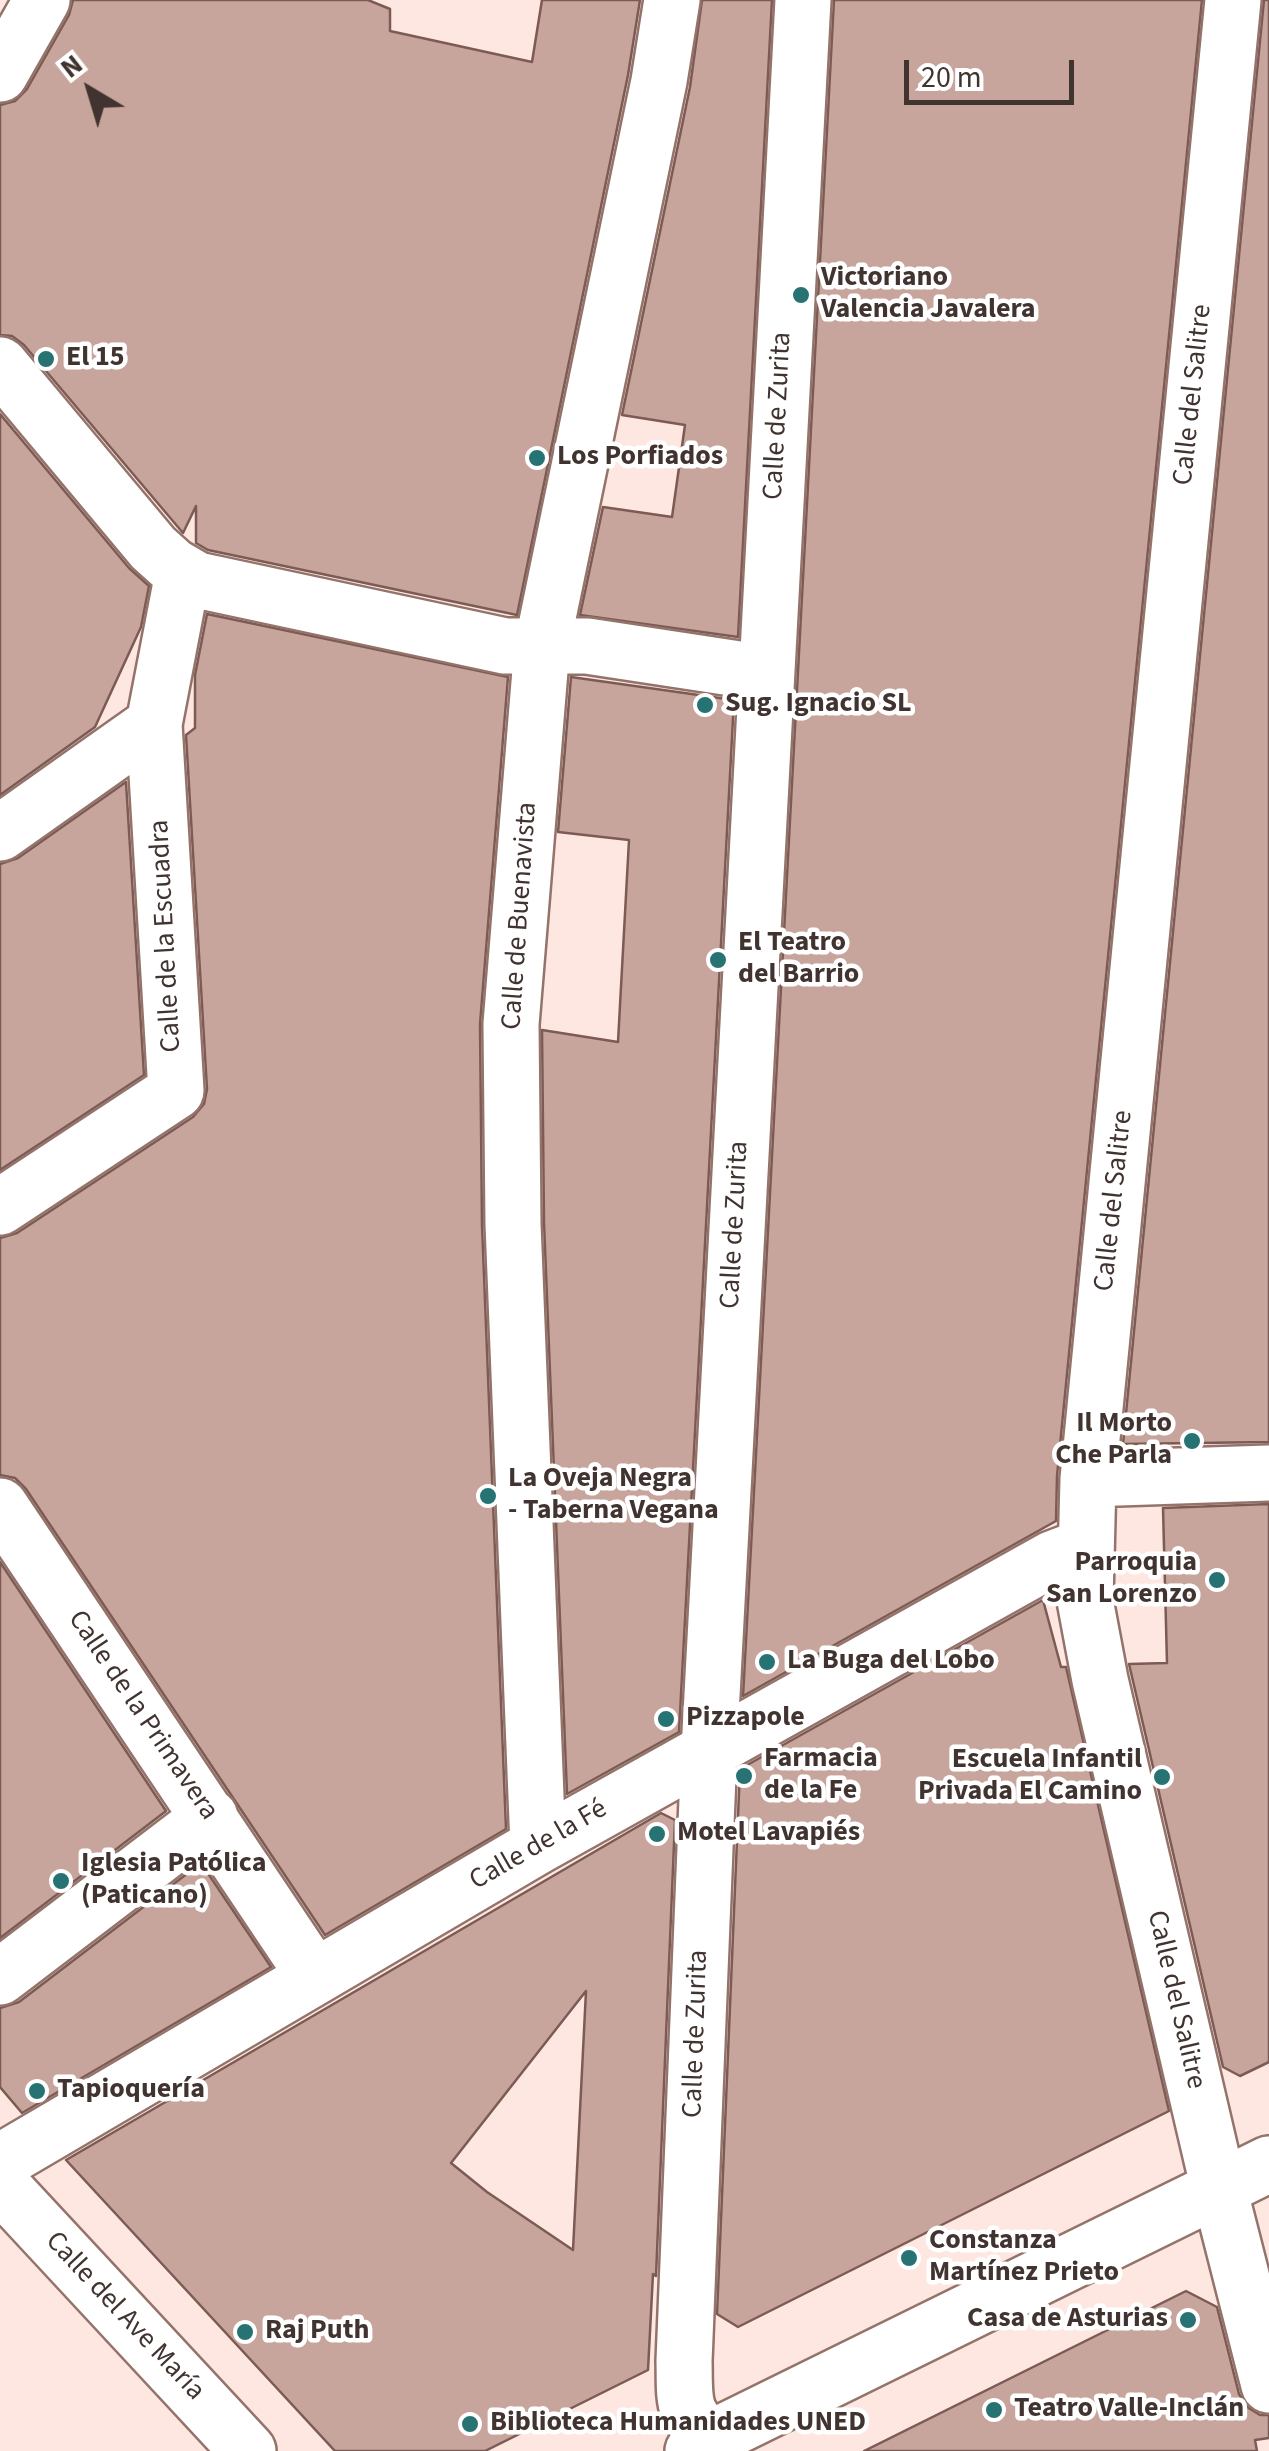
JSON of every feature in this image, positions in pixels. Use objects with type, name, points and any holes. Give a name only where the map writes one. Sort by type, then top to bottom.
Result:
[{"type":"street","points":[[0,74],[42,0]]},
{"type":"street","name":"Calle de Buenavista","points":[[538,1846],[513,1224],[511,1024],[542,646],[659,81],[672,0]]},
{"type":"street","name":"Calle de Zurita","points":[[704,2444],[685,2404],[684,2362],[709,1751],[802,0]]},
{"type":"street","name":"Calle del Salitre","points":[[1233,0],[1088,1479],[1085,1600],[1218,2190],[1269,2386]]},
{"type":"street","points":[[0,364],[154,548],[183,573],[213,584],[505,646],[586,646],[765,674]]},
{"type":"street","name":"Calle de la Escuadra","points":[[0,1207],[176,1091],[154,724],[183,573]]},
{"type":"street","points":[[0,833],[154,724]]},
{"type":"street","points":[[1088,1479],[1269,1473]]},
{"type":"street","name":"Calle de la Primavera","points":[[0,1506],[316,1976]]},
{"type":"street","name":"Calle de la Fé","points":[[0,2162],[538,1846],[1052,1560],[1086,1546]]},
{"type":"street","points":[[0,1977],[210,1817]]},
{"type":"street","points":[[704,2444],[1269,2164]]},
{"type":"street","name":"Calle del Ave María","points":[[0,2184],[248,2451]]},
{"type":"building","points":[[73,0],[368,0],[390,9],[390,31],[532,62],[542,0],[640,0],[517,615],[208,550],[196,543],[196,506],[183,533],[24,345],[12,336],[0,335],[0,105],[15,101],[27,89],[69,15]]},
{"type":"building","points":[[702,0],[772,0],[738,637],[580,615],[603,507],[672,517],[685,425],[622,415],[690,87]]},
{"type":"building","points":[[834,0],[1202,0],[1057,1476],[1056,1521],[743,1696]]},
{"type":"building","points":[[1264,0],[1269,0],[1269,1442],[1123,1444]]},
{"type":"building","points":[[0,414],[129,568],[149,586],[141,627],[95,727],[0,795]]},
{"type":"building","points":[[207,614],[508,677],[480,1024],[482,1225],[506,1829],[325,1935],[26,1489],[15,1478],[0,1475],[0,1238],[17,1233],[193,1117],[204,1104],[207,1089],[186,735],[195,728],[195,675]]},
{"type":"building","points":[[571,677],[734,700],[679,1732],[567,1794],[544,1223],[542,1030],[618,1042],[629,840],[558,832]]},
{"type":"building","points":[[126,782],[144,1075],[0,1170],[0,864],[18,858]]},
{"type":"building","points":[[1269,1504],[1269,2062],[1240,2076],[1223,2067],[1129,1664],[1167,1663],[1163,1508]]},
{"type":"building","points":[[0,1562],[166,1811],[0,1938]]},
{"type":"building","points":[[1043,1600],[1061,1667],[1066,1667],[1169,2111],[738,2327],[717,2314],[740,1769]]},
{"type":"building","points":[[661,1813],[675,1820],[656,2276],[653,2274],[648,2370],[485,2451],[335,2451],[66,2160]],"holes":[[[586,1991],[573,2250],[451,2163]]]},
{"type":"building","points":[[201,1863],[271,1967],[22,2113],[0,2087],[0,2008],[19,2002]]},
{"type":"building","points":[[1186,2291],[1217,2307],[1239,2394],[1247,2407],[1260,2415],[1269,2415],[1269,2438],[1255,2440],[1257,2451],[864,2451]]},
{"type":"place","name":"Victoriano Valencia Javalera","points":[[801,295]]},
{"type":"place","name":"El 15","points":[[46,359]]},
{"type":"place","name":"Los Porfiados","points":[[537,458]]},
{"type":"place","name":"Sug. Ignacio SL","points":[[705,705]]},
{"type":"place","name":"El Teatro del Barrio","points":[[718,960]]},
{"type":"place","name":"Il Morto Che Parla","points":[[1192,1441]]},
{"type":"place","name":"La Oveja Negra - Taberna Vegana","points":[[488,1496]]},
{"type":"place","name":"Parroquia San Lorenzo","points":[[1217,1580]]},
{"type":"place","name":"La Buga del Lobo","points":[[767,1662]]},
{"type":"place","name":"Pizzapole","points":[[666,1719]]},
{"type":"place","name":"Farmacia de la Fe","points":[[744,1776]]},
{"type":"place","name":"Escuela Infantil Privada El Camino","points":[[1162,1777]]},
{"type":"place","name":"Motel Lavapiés","points":[[657,1834]]},
{"type":"place","name":"Iglesia Patólica (Paticano)","points":[[61,1881]]},
{"type":"place","name":"Tapioquería","points":[[37,2091]]},
{"type":"place","name":"Constanza Martínez Prieto","points":[[909,2258]]},
{"type":"place","name":"Casa de Asturias","points":[[1188,2320]]},
{"type":"place","name":"Raj Puth","points":[[245,2332]]},
{"type":"place","name":"Teatro Valle-Inclán","points":[[994,2410]]},
{"type":"place","name":"Biblioteca Humanidades UNED","points":[[470,2424]]}]
